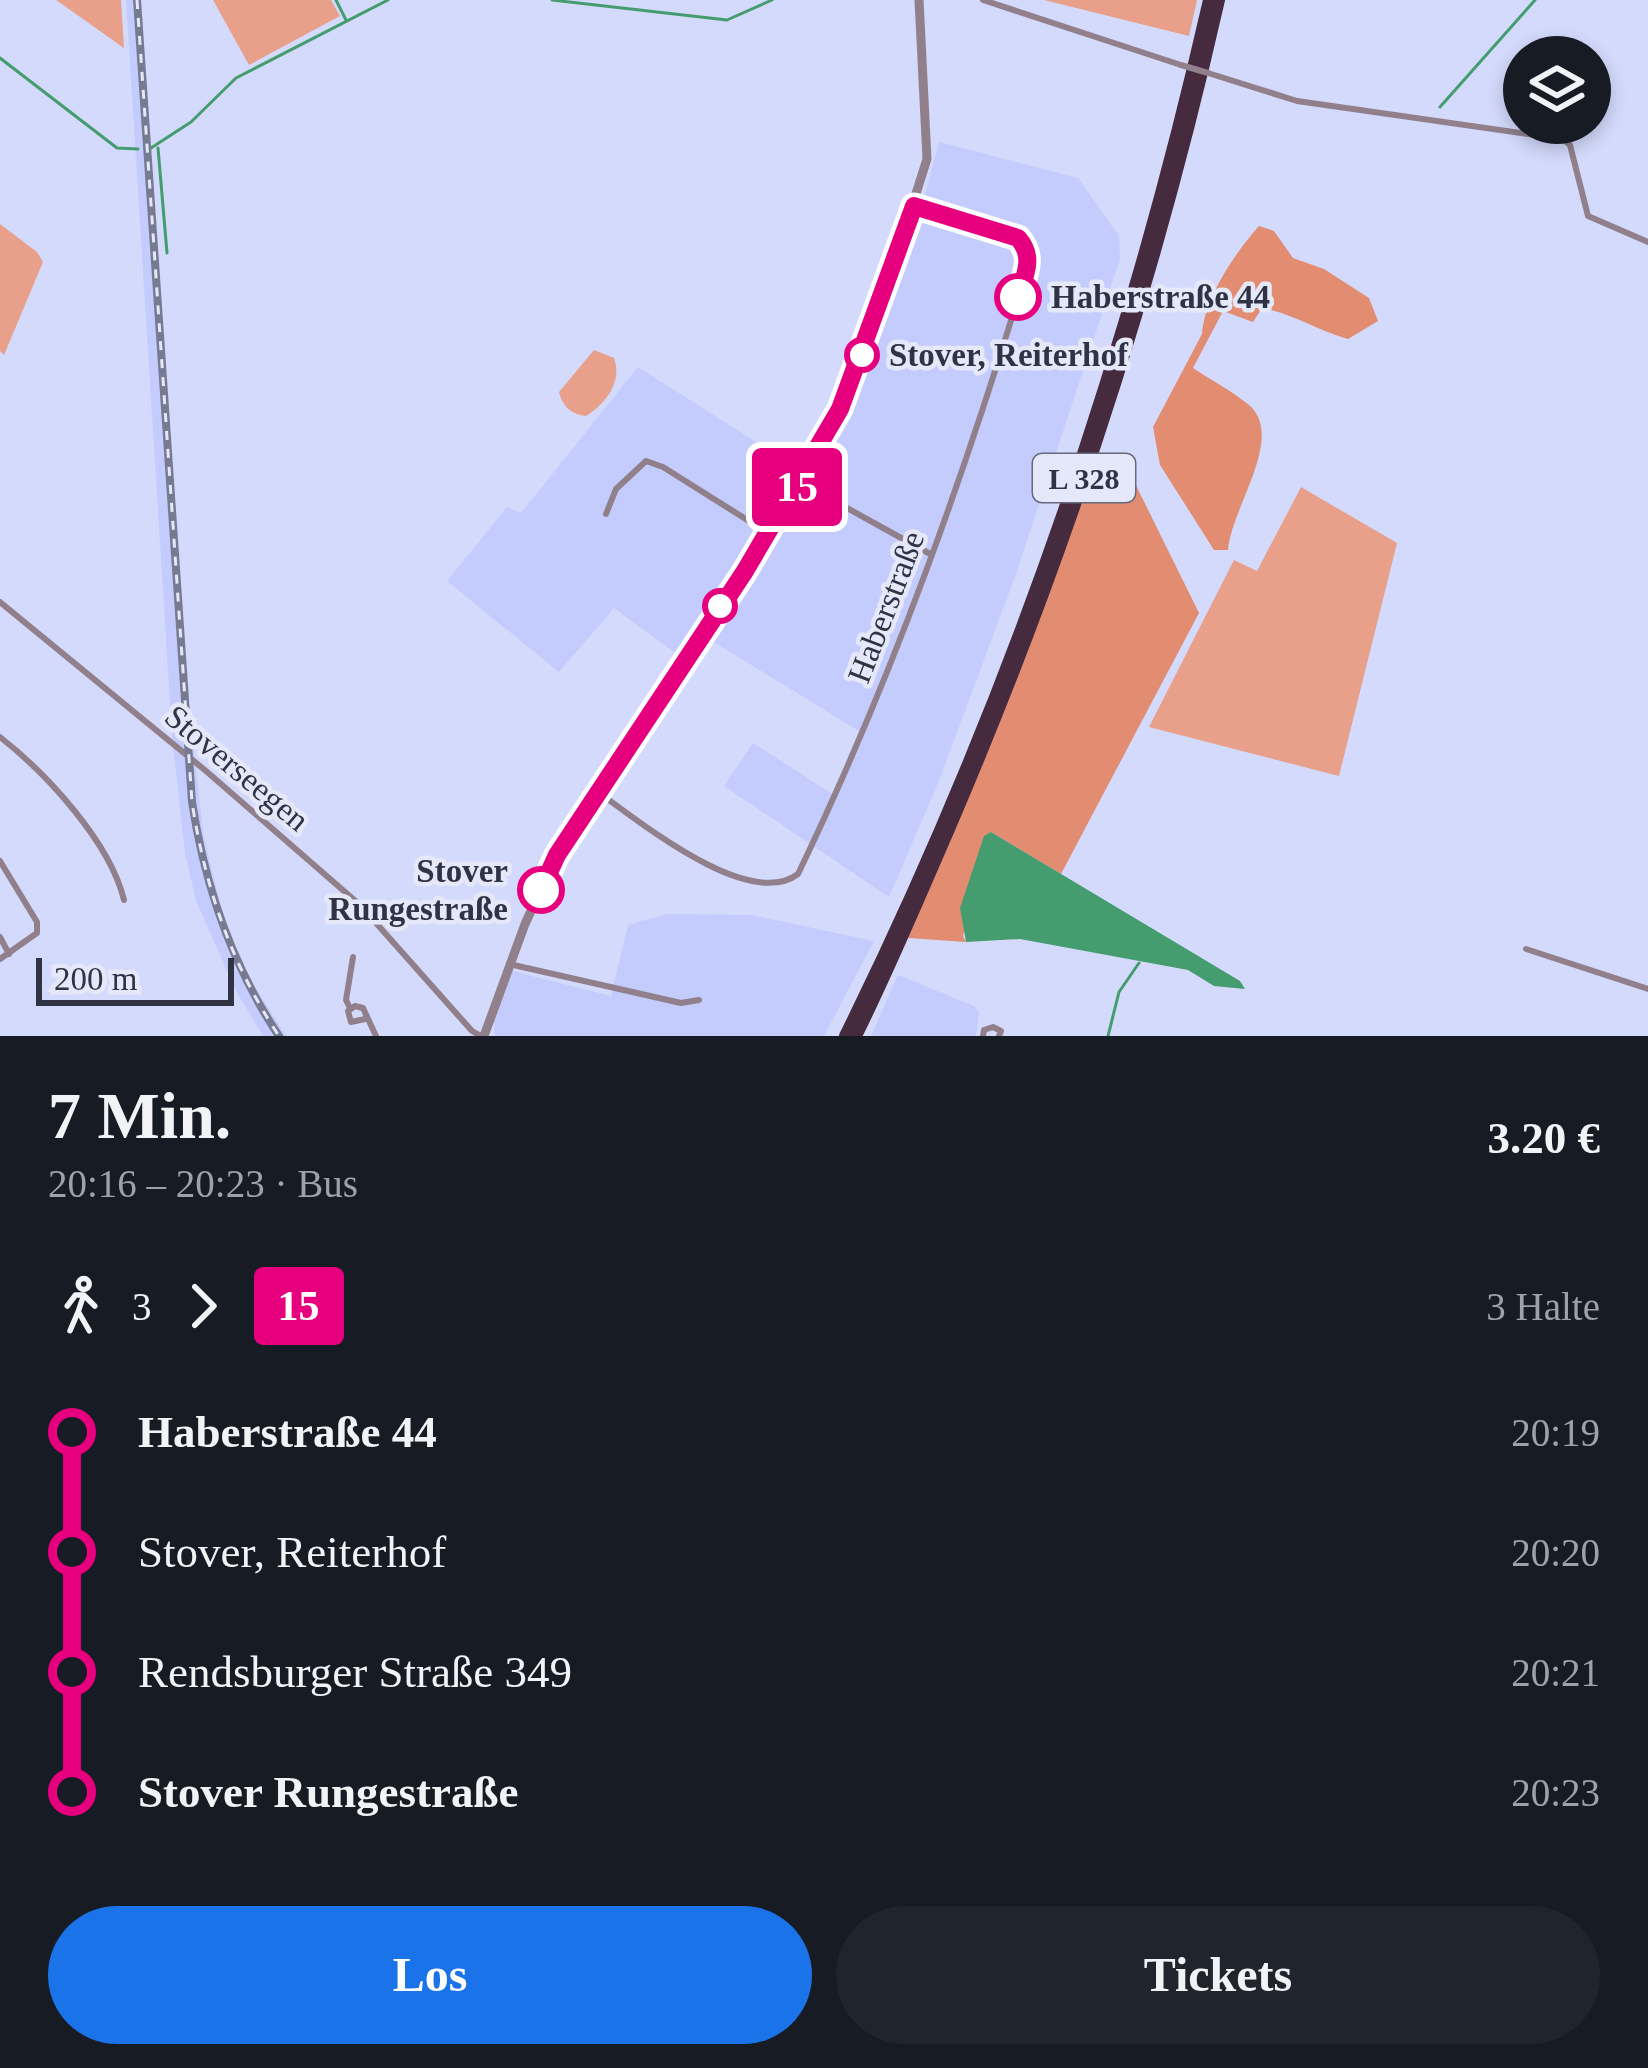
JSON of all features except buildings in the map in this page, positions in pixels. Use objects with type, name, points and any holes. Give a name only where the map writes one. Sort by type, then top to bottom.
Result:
[{"type":"highway","name":"L 328","points":[[845,1036],[982,726],[1060,518],[1129,303],[1209,0]]},
{"type":"highway","name":"L 328","points":[[856,1036],[968,786],[1068,524],[1151,262],[1219,0]]},
{"type":"street","points":[[482,1036],[557,855],[768,533],[840,409],[927,158],[919,0]]},
{"type":"street","points":[[983,0],[1297,101],[1563,139],[1570,146],[1588,216],[1648,242]]},
{"type":"street","name":"Haberstraße","points":[[598,792],[658,836],[709,865],[766,885],[785,884],[798,874],[855,750],[932,555],[1029,262],[1024,243],[1011,233],[914,206]]},
{"type":"street","points":[[606,514],[616,489],[646,460],[768,533]]},
{"type":"street","points":[[800,482],[932,555]]},
{"type":"street","name":"Stoverseegen","points":[[0,602],[360,905],[472,1031],[482,1036]]},
{"type":"street","points":[[0,737],[32,765],[81,822],[120,881],[124,900]]},
{"type":"street","points":[[0,861],[37,922],[32,939],[0,959]]},
{"type":"street","points":[[0,937],[9,954]]},
{"type":"street","points":[[1526,949],[1648,989]]},
{"type":"street","points":[[353,957],[348,1018],[351,1022],[365,1019]]},
{"type":"street","points":[[509,964],[681,1003],[699,1000]]},
{"type":"street","points":[[350,1008],[362,1008],[376,1036]]},
{"type":"street","points":[[983,1036],[992,1027],[1001,1031],[999,1036]]},
{"type":"shaded area","points":[[56,0],[121,0],[124,48]]},
{"type":"shaded area","points":[[126,0],[141,0],[188,699],[204,838],[225,923],[253,984],[286,1036],[263,1036],[236,991],[196,901],[185,853],[172,735]]},
{"type":"shaded area","points":[[213,0],[331,0],[340,16],[249,65]]},
{"type":"shaded area","points":[[1044,0],[1197,0],[1189,36]]},
{"type":"shaded area","points":[[939,142],[1078,178],[1119,236],[1120,259],[1017,571],[939,781],[889,897],[724,786],[753,743],[834,795],[862,733],[706,637],[690,664],[614,608],[559,672],[447,581],[507,507],[521,513],[638,367],[811,477],[847,412],[924,199]]},
{"type":"shaded area","points":[[0,224],[43,262],[4,355],[0,351]]},
{"type":"shaded area","points":[[1259,226],[1274,231],[1293,258],[1324,269],[1369,298],[1378,321],[1348,339],[1273,310],[1262,308],[1253,322],[1223,311],[1193,368],[1249,405],[1259,419],[1262,435],[1228,550],[1214,550],[1160,465],[1153,427],[1202,334],[1223,276]]},
{"type":"shaded area","points":[[594,350],[614,358],[616,376],[606,399],[586,416],[572,412],[559,392]]},
{"type":"shaded area","points":[[1097,452],[1122,457],[1199,613],[1061,874],[991,832],[963,936],[966,942],[908,938],[1016,678]]},
{"type":"shaded area","points":[[1301,487],[1397,543],[1339,776],[1149,727],[1234,560],[1257,571]]},
{"type":"shaded area","points":[[991,832],[1240,981],[1245,989],[1214,986],[1188,970],[1020,939],[966,942],[960,908],[984,836]]},
{"type":"shaded area","points":[[668,914],[752,915],[874,941],[824,1036],[495,1036],[494,1019],[512,971],[611,996],[628,925]]},
{"type":"shaded area","points":[[898,975],[974,1006],[979,1013],[976,1036],[871,1036]]},
{"type":"waterway","points":[[336,0],[346,20]]},
{"type":"waterway","points":[[151,148],[191,122],[236,78],[388,0]]},
{"type":"waterway","points":[[552,0],[727,20],[772,0]]},
{"type":"waterway","points":[[1440,107],[1535,0]]},
{"type":"waterway","points":[[0,58],[117,148],[138,149]]},
{"type":"waterway","points":[[158,148],[167,253]]},
{"type":"waterway","points":[[1108,1036],[1119,992],[1139,963]]},
{"type":"railway","points":[[137,0],[192,802],[222,924],[279,1036]]},
{"type":"bus line","name":"15","points":[[541,890],[557,855],[745,571],[840,409],[914,206],[1011,233],[1024,243],[1029,262],[1018,297]]},
{"type":"place","name":"Haberstraße 44","points":[[1018,297]]},
{"type":"place","name":"Stover, Reiterhof","points":[[862,355]]},
{"type":"place","name":"Stover Rungestraße","points":[[541,890]]}]
